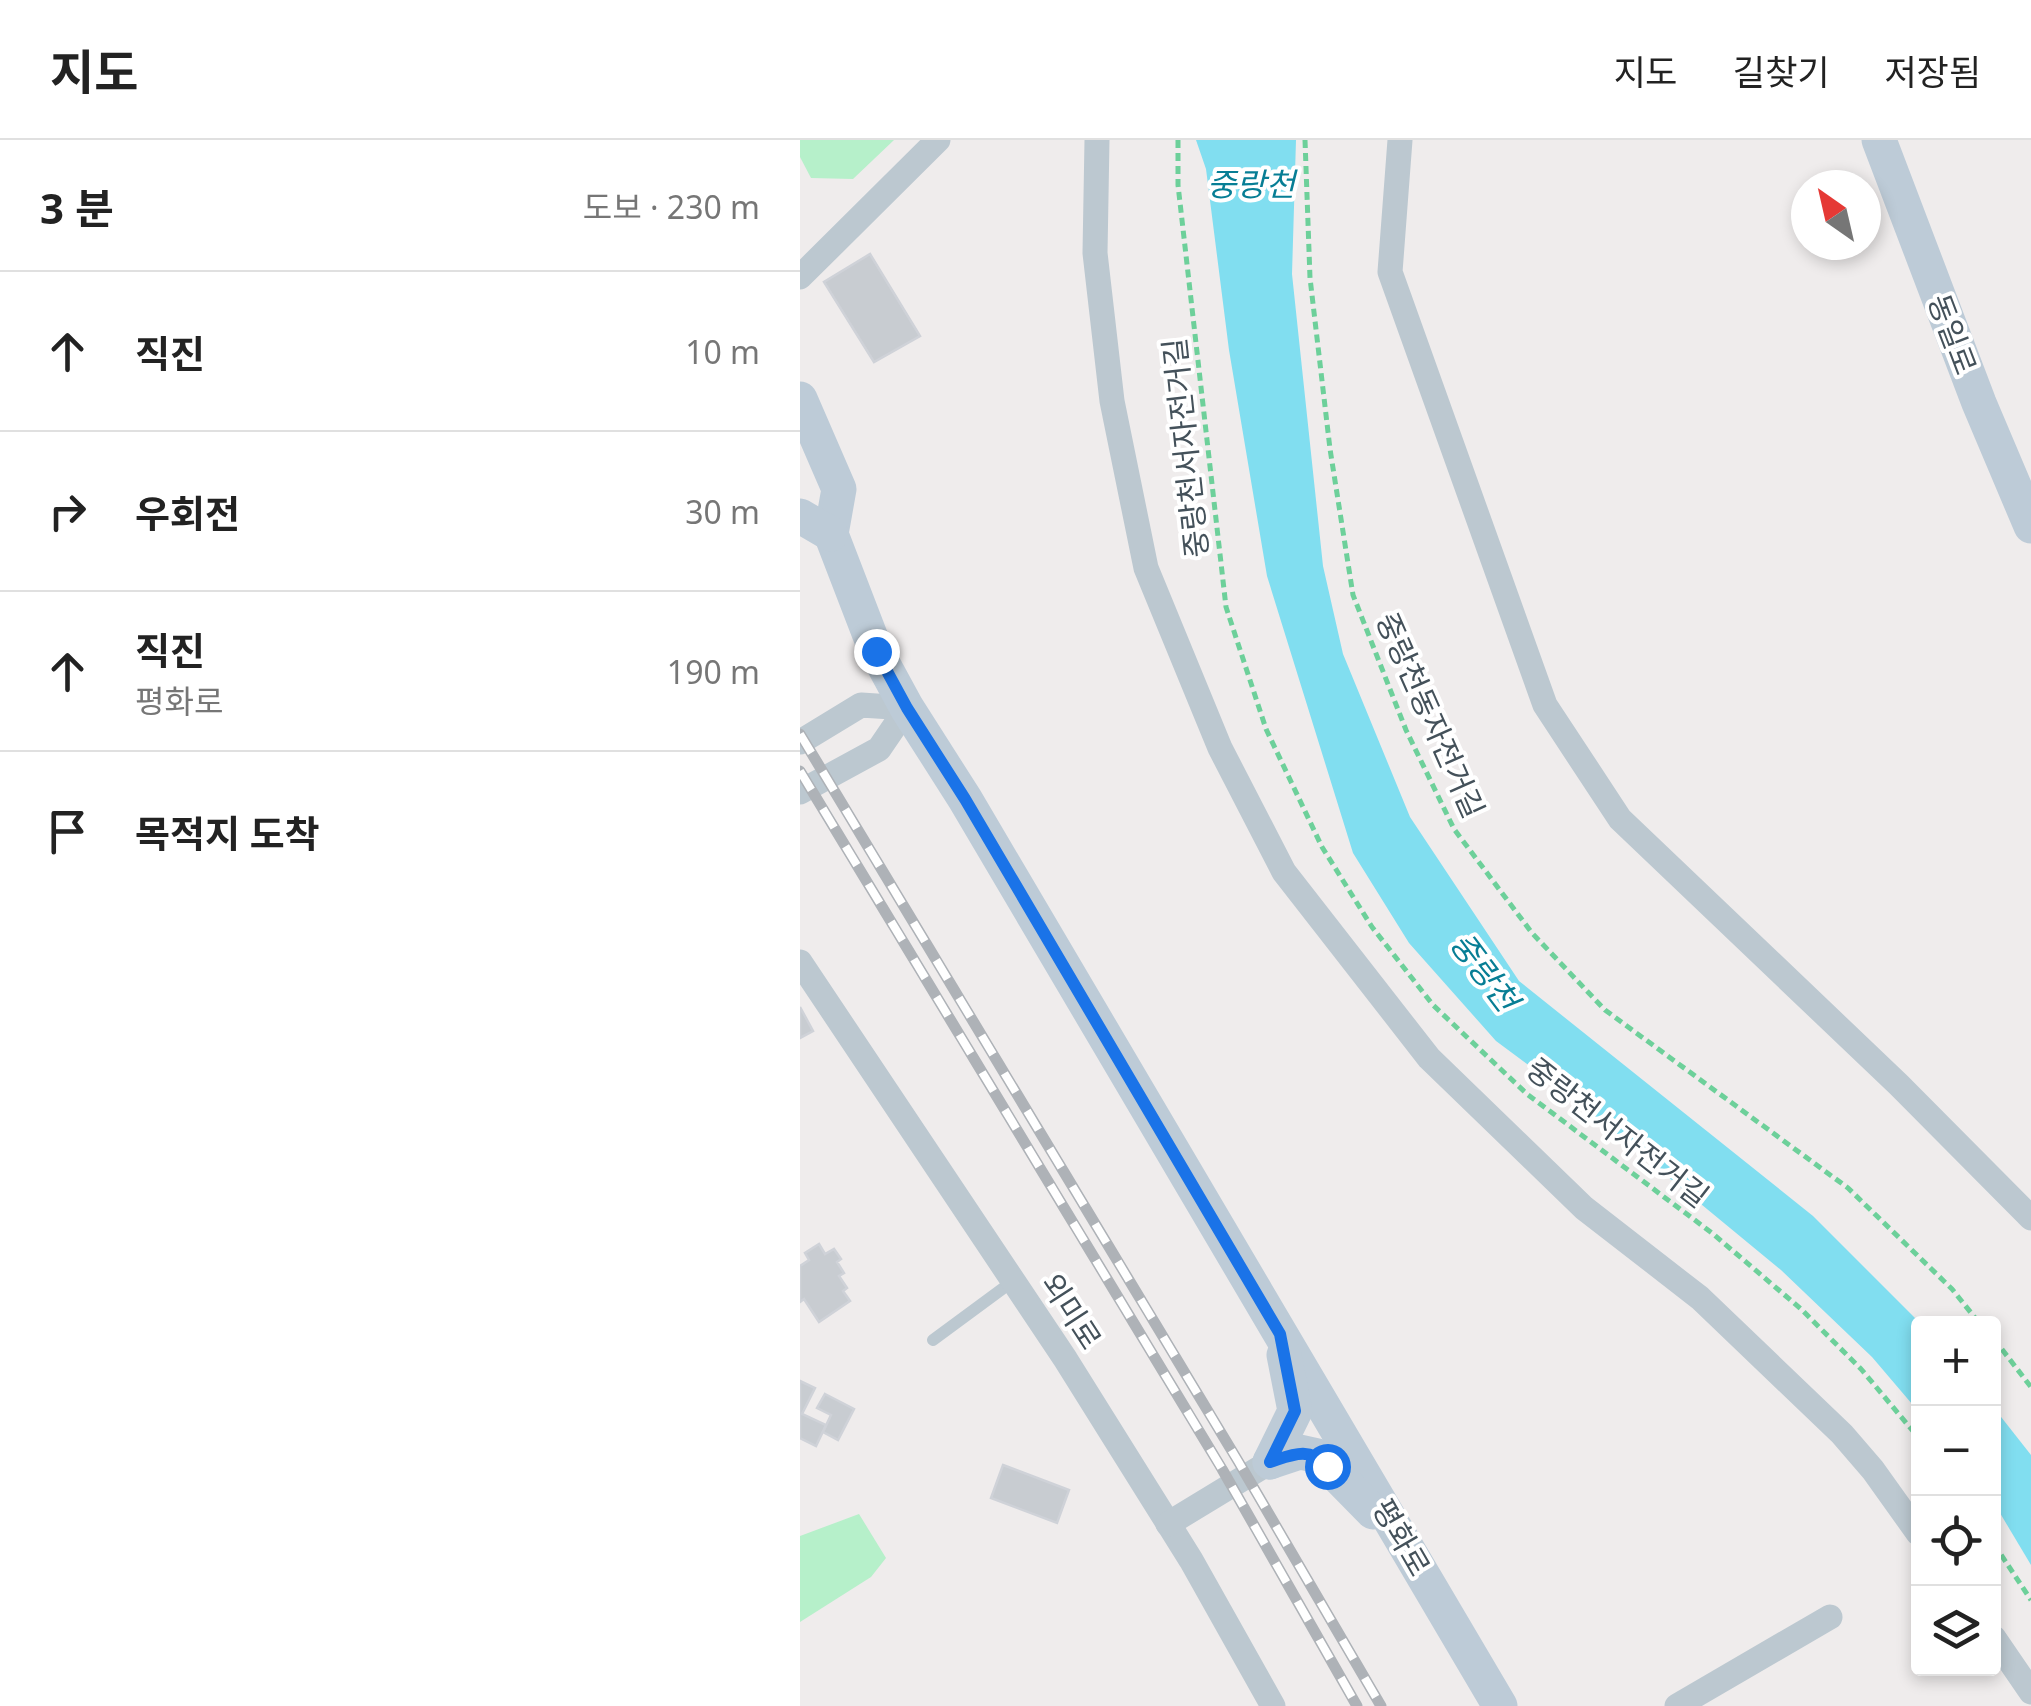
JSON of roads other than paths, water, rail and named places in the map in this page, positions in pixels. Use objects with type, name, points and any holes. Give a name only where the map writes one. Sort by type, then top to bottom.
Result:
[{"type":"main road","name":"동일로","points":[[1879,140],[1979,403],[2031,526]]},
{"type":"main road","name":"평화로","points":[[800,399],[839,489],[832,534],[876,651],[1500,1706]]},
{"type":"main road","points":[[800,516],[832,534]]},
{"type":"main road","points":[[1270,1462],[1295,1411],[1280,1334]]},
{"type":"main road","points":[[1270,1462],[1300,1452],[1318,1456],[1409,1549]]},
{"type":"street","points":[[800,277],[938,140]]},
{"type":"street","points":[[1097,140],[1095,254],[1099,290],[1112,402],[1146,568],[1220,748],[1284,872],[1430,1058],[1584,1208],[1700,1298],[1842,1434],[1874,1470],[1911,1523]]},
{"type":"street","points":[[1400,140],[1390,272],[1545,705],[1620,820],[1899,1085],[2031,1218]]},
{"type":"street","points":[[800,742],[861,705],[907,708]]},
{"type":"street","points":[[800,792],[879,748],[907,708]]},
{"type":"street","name":"외미로","points":[[800,962],[1013,1281],[1168,1524],[1273,1706]]},
{"type":"street","points":[[1168,1524],[1270,1462]]},
{"type":"street","points":[[1677,1706],[1830,1617]]},
{"type":"street","points":[[2001,1648],[2031,1692]]},
{"type":"lane","points":[[932,1340],[1013,1281]]},
{"type":"water","name":"중랑천","points":[[1196,140],[1296,140],[1292,274],[1323,566],[1343,654],[1410,817],[1519,981],[1813,1216],[1913,1316],[1911,1403],[1872,1357],[1781,1270],[1570,1096],[1496,1041],[1409,943],[1353,853],[1267,576],[1229,350],[1206,169]]},
{"type":"water","points":[[2001,1417],[2031,1455],[2031,1565],[2001,1515]]},
{"type":"railway","points":[[800,734],[1381,1706]]},
{"type":"railway","points":[[800,771],[1222,1469],[1357,1706]]}]
